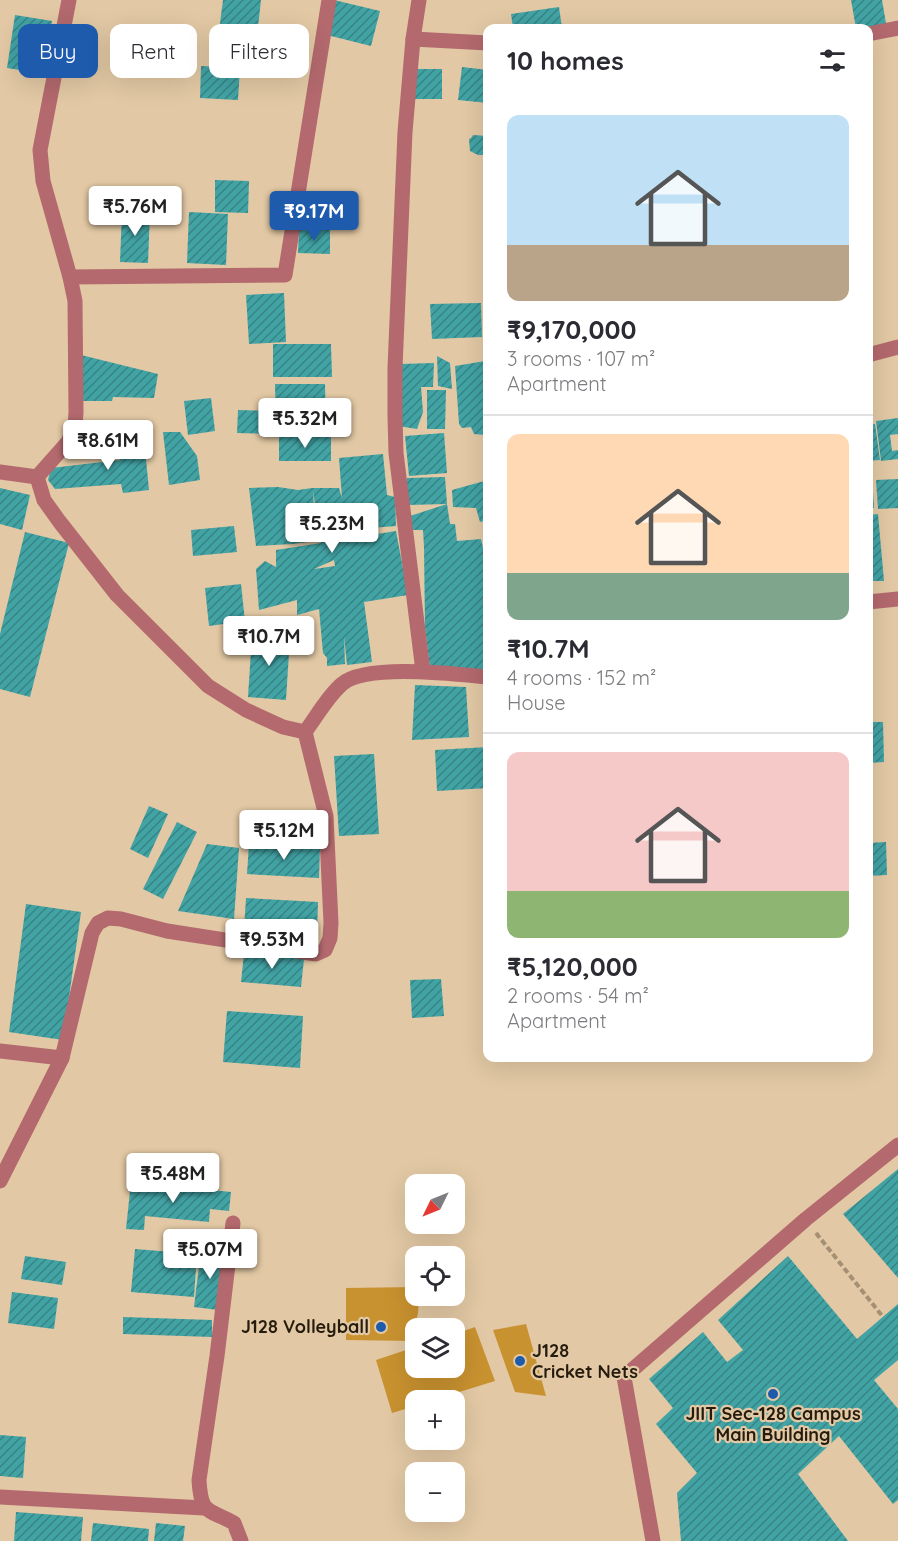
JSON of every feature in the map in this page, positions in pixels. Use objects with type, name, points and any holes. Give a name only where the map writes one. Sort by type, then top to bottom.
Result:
[{"type":"street","points":[[37,477],[68,442],[75,427],[75,301],[43,181],[40,150],[69,0]]},
{"type":"street","points":[[70,277],[285,275],[329,0]]},
{"type":"street","points":[[419,0],[413,39],[405,132],[395,416],[396,453],[423,671]]},
{"type":"street","points":[[873,33],[898,28]]},
{"type":"street","points":[[413,39],[483,43]]},
{"type":"street","points":[[873,354],[898,347]]},
{"type":"street","points":[[0,472],[37,477]]},
{"type":"street","points":[[37,477],[44,500],[117,595],[208,686],[246,710],[283,727],[306,732]]},
{"type":"street","points":[[873,601],[898,598]]},
{"type":"street","points":[[0,1181],[62,1058],[92,933],[98,923],[108,918],[121,919],[167,931],[316,954],[325,950],[330,938],[331,923],[326,816],[306,732],[334,692],[342,683],[351,678],[371,674],[423,671],[483,677]]},
{"type":"street","points":[[0,1052],[62,1058]]},
{"type":"street","points":[[653,1541],[624,1377],[806,1219],[898,1145]]},
{"type":"street","points":[[232,1223],[217,1356],[199,1480],[200,1497],[204,1508],[234,1523],[241,1541]]},
{"type":"street","points":[[0,1497],[204,1508]]},
{"type":"path","points":[[806,1219],[883,1317]]},
{"type":"shaded area","name":"J128 Volleyball","points":[[405,1287],[405,1306],[418,1306],[417,1318],[405,1318],[405,1341],[346,1340],[346,1288]]},
{"type":"shaded area","name":"J128 Cricket Nets","points":[[526,1324],[546,1396],[515,1392],[493,1330]]},
{"type":"shaded area","points":[[475,1327],[495,1381],[465,1390],[405,1390],[405,1409],[392,1413],[376,1360],[405,1350],[405,1378],[465,1378],[465,1330]]},
{"type":"building","points":[[223,0],[261,0],[258,24],[220,24]]},
{"type":"building","points":[[334,0],[380,11],[371,46],[327,35]]},
{"type":"building","points":[[851,0],[882,0],[887,29],[873,29],[873,24],[855,24]]},
{"type":"building","points":[[559,7],[561,24],[512,24],[511,14]]},
{"type":"building","points":[[15,15],[52,21],[52,24],[18,24],[18,70],[7,68]]},
{"type":"building","points":[[201,66],[209,66],[209,78],[239,78],[238,100],[200,98]]},
{"type":"building","points":[[462,67],[483,69],[483,102],[458,100]]},
{"type":"building","points":[[416,69],[442,69],[442,99],[415,99]]},
{"type":"building","points":[[473,135],[483,136],[483,155],[470,151],[469,139]]},
{"type":"building","points":[[215,180],[249,181],[248,213],[215,212]]},
{"type":"building","points":[[122,211],[150,212],[148,263],[120,262]]},
{"type":"building","points":[[189,212],[228,214],[226,265],[187,263]]},
{"type":"building","points":[[299,229],[330,230],[330,254],[298,253]]},
{"type":"building","points":[[284,293],[286,342],[249,344],[246,295]]},
{"type":"building","points":[[481,303],[482,337],[432,339],[430,304]]},
{"type":"building","points":[[273,344],[331,344],[332,377],[273,377]]},
{"type":"building","points":[[81,355],[158,374],[154,398],[113,397],[112,401],[81,401]]},
{"type":"building","points":[[437,356],[450,363],[452,389],[438,386]]},
{"type":"building","points":[[483,361],[483,435],[474,434],[471,427],[462,428],[459,424],[455,366]]},
{"type":"building","points":[[434,363],[433,387],[421,387],[423,412],[417,429],[398,426],[400,364]]},
{"type":"building","points":[[275,384],[325,384],[326,433],[276,433]]},
{"type":"building","points":[[427,390],[446,390],[445,429],[427,429]]},
{"type":"building","points":[[211,398],[215,431],[188,435],[184,401]]},
{"type":"building","points":[[238,410],[274,411],[274,434],[237,433]]},
{"type":"building","points":[[898,418],[898,434],[890,435],[892,451],[898,450],[898,459],[881,461],[876,421]]},
{"type":"building","points":[[873,424],[875,424],[880,460],[873,461]]},
{"type":"building","points":[[163,432],[180,432],[197,456],[200,480],[169,485]]},
{"type":"building","points":[[444,433],[447,473],[409,476],[405,436]]},
{"type":"building","points":[[279,437],[331,437],[331,461],[279,461]]},
{"type":"building","points":[[144,439],[149,490],[123,493],[121,484],[55,489],[48,480],[51,468],[120,460],[118,442]]},
{"type":"building","points":[[383,454],[387,495],[395,497],[396,526],[359,529],[358,527],[356,536],[326,542],[396,531],[408,595],[364,602],[372,662],[347,665],[344,636],[345,664],[327,666],[327,658],[323,653],[319,609],[297,615],[297,600],[259,610],[256,569],[265,561],[276,567],[276,550],[321,543],[313,491],[316,541],[256,546],[249,488],[278,487],[298,490],[339,488],[342,498],[339,458]],"holes":[[[334,560],[335,566],[314,569]]]},
{"type":"building","points":[[445,477],[447,504],[407,505],[407,478]]},
{"type":"building","points":[[898,479],[898,508],[878,509],[876,480]]},
{"type":"building","points":[[483,481],[483,521],[480,522],[476,508],[453,507],[452,490]]},
{"type":"building","points":[[0,488],[30,495],[22,530],[0,524]]},
{"type":"building","points":[[447,504],[450,524],[455,524],[457,541],[481,539],[483,548],[483,674],[430,668],[425,627],[423,530],[412,530],[410,516]]},
{"type":"building","points":[[873,514],[878,514],[884,581],[873,581]]},
{"type":"building","points":[[234,526],[237,552],[193,556],[191,530]]},
{"type":"building","points":[[25,532],[69,543],[30,697],[0,689],[0,634]]},
{"type":"building","points":[[241,584],[245,621],[209,626],[205,588]]},
{"type":"building","points":[[252,635],[290,637],[286,700],[248,697]]},
{"type":"building","points":[[415,685],[466,687],[469,737],[412,740]]},
{"type":"building","points":[[873,722],[883,722],[884,762],[873,763]]},
{"type":"building","points":[[483,747],[483,788],[437,791],[435,750]]},
{"type":"building","points":[[374,754],[379,834],[339,836],[334,756]]},
{"type":"building","points":[[149,806],[168,814],[148,858],[130,849]]},
{"type":"building","points":[[177,822],[197,832],[163,899],[143,889]]},
{"type":"building","points":[[886,842],[887,875],[873,876],[873,843]]},
{"type":"building","points":[[207,844],[239,848],[234,919],[178,911]]},
{"type":"building","points":[[249,844],[320,849],[319,878],[247,874]]},
{"type":"building","points":[[246,898],[318,902],[317,933],[244,929]]},
{"type":"building","points":[[26,904],[81,912],[63,1040],[9,1032]]},
{"type":"building","points":[[244,954],[304,959],[301,987],[241,982]]},
{"type":"building","points":[[441,979],[444,1016],[412,1018],[410,980]]},
{"type":"building","points":[[227,1011],[303,1016],[300,1068],[223,1062]]},
{"type":"building","points":[[898,1169],[898,1278],[843,1214]]},
{"type":"building","points":[[131,1182],[231,1192],[229,1211],[210,1209],[209,1222],[145,1216],[144,1230],[126,1229]]},
{"type":"building","points":[[135,1249],[197,1254],[194,1297],[131,1292]]},
{"type":"building","points":[[201,1250],[225,1253],[218,1310],[194,1307]]},
{"type":"building","points":[[25,1256],[66,1262],[62,1285],[21,1279]]},
{"type":"building","name":"JIIT Sec-128 Campus Main Building","points":[[788,1256],[857,1339],[898,1304],[898,1360],[874,1380],[898,1409],[898,1500],[893,1504],[839,1436],[798,1474],[848,1541],[681,1541],[677,1493],[697,1473],[656,1424],[673,1408],[649,1379],[703,1332],[727,1362],[743,1350],[718,1320]]},
{"type":"building","points":[[12,1292],[58,1298],[54,1329],[8,1323]]},
{"type":"building","points":[[123,1317],[212,1320],[212,1337],[123,1334]]},
{"type":"building","points":[[0,1435],[26,1437],[23,1478],[0,1476]]},
{"type":"building","points":[[16,1512],[83,1517],[81,1541],[14,1541]]},
{"type":"building","points":[[93,1523],[149,1529],[148,1541],[91,1541]]},
{"type":"building","points":[[156,1523],[185,1526],[183,1541],[154,1541]]},
{"type":"place","name":"J128 Volleyball","points":[[381,1327]]},
{"type":"place","name":"J128 Cricket Nets","points":[[520,1361]]},
{"type":"place","name":"JIIT Sec-128 Campus Main Building","points":[[773,1394]]}]
